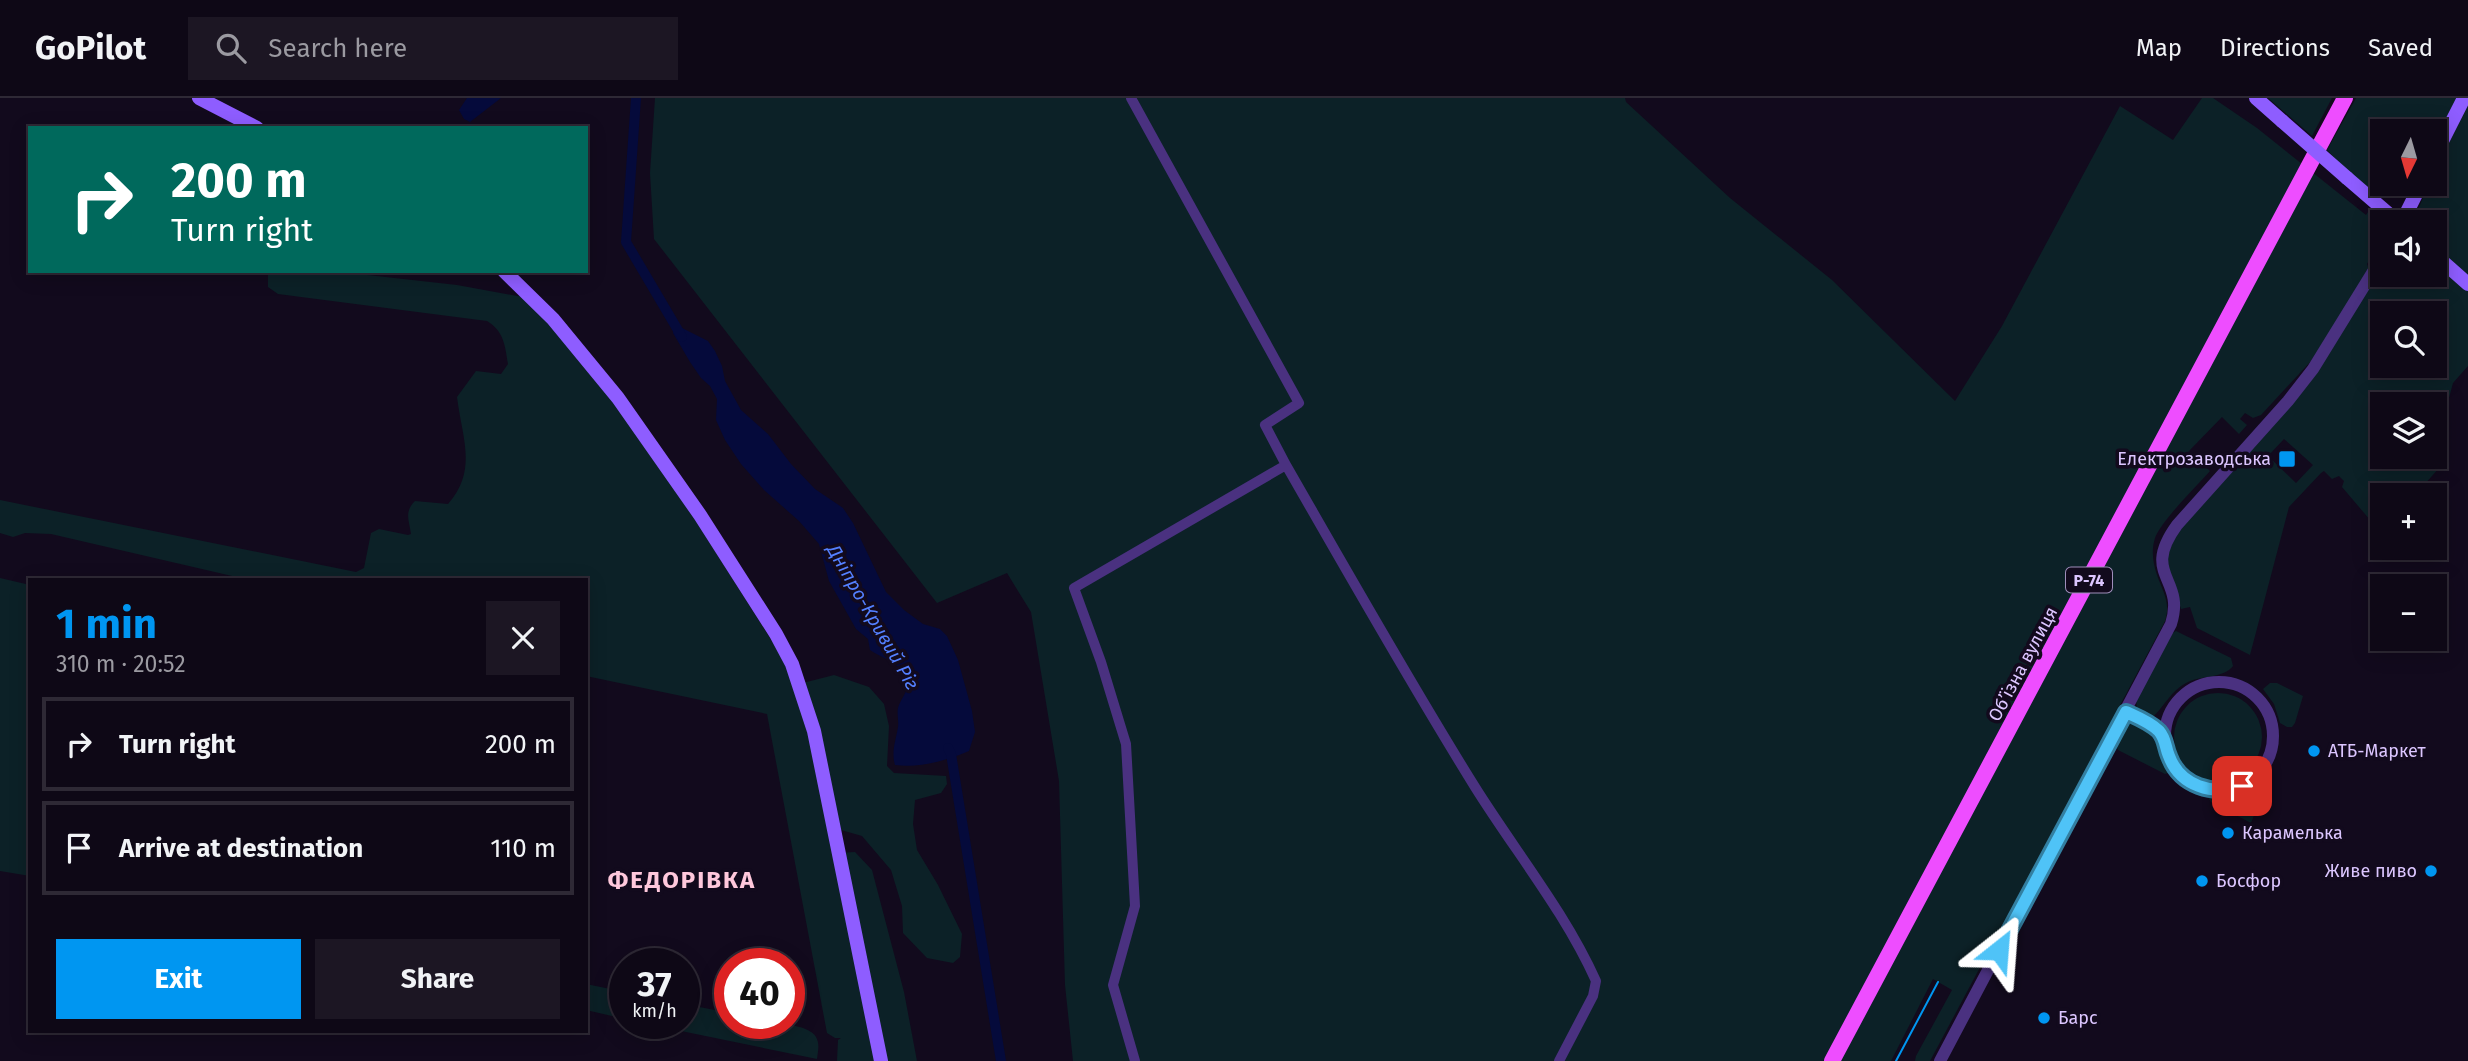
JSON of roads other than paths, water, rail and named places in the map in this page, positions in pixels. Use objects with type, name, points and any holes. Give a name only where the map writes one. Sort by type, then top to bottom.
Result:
[{"type":"main road","points":[[199,98],[253,126]]},
{"type":"main road","points":[[2256,98],[2386,210]]},
{"type":"main road","name":"Обʼїзна вулиця","points":[[1832,1061],[2344,98]]},
{"type":"main road","points":[[2447,131],[2464,98]]},
{"type":"main road","points":[[2447,266],[2468,284]]},
{"type":"main road","points":[[506,273],[553,318],[618,398],[700,515],[776,634],[792,664],[814,732],[881,1061]]},
{"type":"street","points":[[1130,98],[1298,403],[1265,425],[1286,465],[1440,730],[1507,838],[1556,910],[1597,981],[1593,996],[1559,1061]]},
{"type":"street","points":[[1940,1061],[2171,624],[2175,597],[2161,564],[2165,541],[2313,369],[2370,278]]},
{"type":"street","points":[[1135,1061],[1113,985],[1135,906],[1126,744],[1101,662],[1074,588],[1286,465]]},
{"type":"street","points":[[2144,721],[2158,721],[2169,715],[2182,697],[2194,688],[2216,682],[2238,685],[2257,697],[2266,709],[2273,730],[2269,758],[2255,777],[2234,789],[2218,791],[2202,788],[2182,776],[2168,756],[2165,740],[2169,715]]},
{"type":"street","points":[[2126,712],[2157,729],[2165,740]]},
{"type":"water","points":[[467,98],[501,98],[470,122],[464,119],[459,110]]},
{"type":"water","points":[[682,328],[708,341],[741,410],[768,434],[815,489],[843,508],[886,592],[923,624],[940,629],[947,636],[958,660],[972,711],[975,732],[969,751],[933,763],[895,765],[898,710],[907,688],[907,680],[895,664],[870,650],[868,639],[856,629],[829,581],[819,544],[799,521],[764,490],[741,464],[725,440],[716,420],[717,399],[673,333],[674,329]]},
{"type":"waterway","name":"Дніпро-Кривий Ріг","points":[[636,98],[626,242],[682,337]]},
{"type":"waterway","name":"Дніпро-Кривий Ріг","points":[[948,748],[1001,1061]]},
{"type":"tram line","points":[[1896,1061],[1938,982]]},
{"type":"place","name":"Електрозаводська","points":[[2287,459]]},
{"type":"place","name":"АТБ-Маркет","points":[[2314,751]]},
{"type":"place","name":"Карамелька","points":[[2228,833]]},
{"type":"place","name":"Живе пиво","points":[[2431,871]]},
{"type":"place","name":"Босфор","points":[[2202,881]]},
{"type":"place","name":"Барс","points":[[2044,1018]]},
{"type":"district","name":"ФЕДОРІВКА","points":[[682,880]]}]
